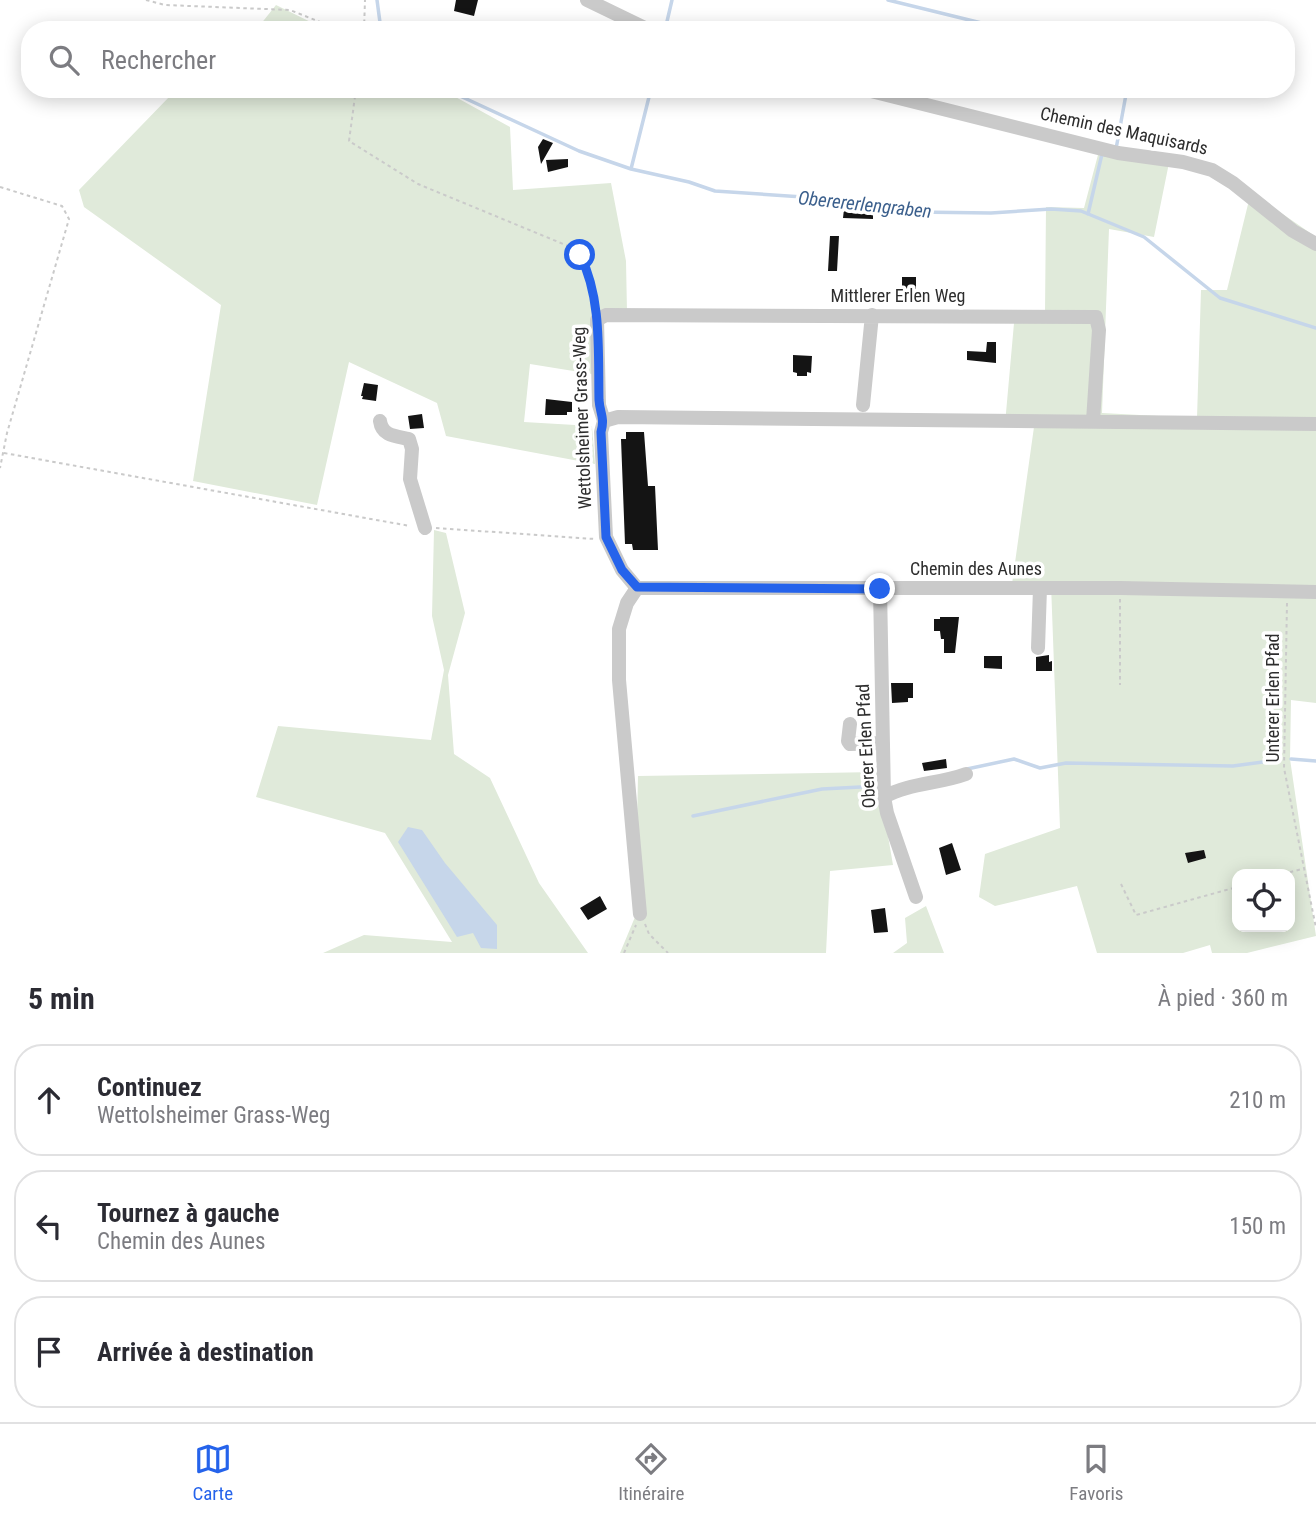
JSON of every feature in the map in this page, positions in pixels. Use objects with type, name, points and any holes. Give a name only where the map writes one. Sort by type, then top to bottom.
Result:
[{"type":"street","points":[[587,0],[630,21]]},
{"type":"street","name":"Chemin des Maquisards","points":[[899,98],[1118,153],[1183,162],[1212,170],[1233,183],[1293,231],[1316,244]]},
{"type":"street","points":[[863,405],[872,315]]},
{"type":"street","name":"Mittlerer Erlen Weg","points":[[597,320],[606,316],[1096,317],[1099,330],[1093,421]]},
{"type":"street","name":"Wettolsheimer Grass-Weg","points":[[597,320],[599,405],[604,421],[601,432],[606,537],[622,570],[637,587]]},
{"type":"street","points":[[604,421],[618,418],[1316,424]]},
{"type":"street","points":[[380,421],[381,429],[385,433],[408,439],[412,449],[410,479],[425,528]]},
{"type":"street","points":[[637,587],[627,603],[619,629],[619,680],[640,914]]},
{"type":"street","name":"Chemin des Aunes","points":[[637,587],[1120,588],[1316,592]]},
{"type":"street","points":[[1038,648],[1040,588]]},
{"type":"street","name":"Oberer Erlen Pfad","points":[[880,589],[884,797],[916,897]]},
{"type":"street","points":[[850,724],[850,744],[883,743]]},
{"type":"street","points":[[884,797],[897,790],[966,774]]},
{"type":"path","points":[[146,0],[165,5],[290,10],[318,21]]},
{"type":"path","points":[[364,21],[365,0]]},
{"type":"path","name":"Wettolsheimer Grass-Weg","points":[[355,98],[349,141],[418,184],[568,247],[580,255],[586,266],[597,320]]},
{"type":"path","points":[[0,187],[62,205],[69,219],[7,433],[0,468]]},
{"type":"path","points":[[4,453],[425,528],[596,540],[606,537]]},
{"type":"path","points":[[1120,588],[1120,685]]},
{"type":"path","name":"Unterer Erlen Pfad","points":[[1289,592],[1286,616],[1284,768],[1302,869],[1316,928]]},
{"type":"path","points":[[1295,871],[1302,869]]},
{"type":"path","points":[[1121,884],[1136,915],[1232,888]]},
{"type":"path","points":[[624,953],[640,914]]},
{"type":"path","points":[[640,914],[649,934],[668,953]]},
{"type":"green space","points":[[276,5],[309,21],[263,21]]},
{"type":"green space","points":[[168,98],[457,98],[510,127],[513,190],[611,183],[626,261],[627,312],[591,317],[592,374],[530,364],[524,422],[592,426],[595,464],[446,436],[437,403],[349,362],[317,505],[193,481],[221,305],[84,207],[79,190]]},
{"type":"green space","points":[[1099,151],[1170,158],[1154,237],[1109,229],[1102,413],[1197,418],[1201,290],[1227,290],[1251,192],[1316,237],[1316,703],[1291,700],[1290,759],[1316,936],[1247,953],[1212,953],[1210,945],[1183,953],[1097,953],[1077,886],[995,906],[979,897],[985,854],[1060,828],[1051,584],[1012,584],[1034,427],[1005,424],[1015,312],[1045,313],[1046,207],[1084,208]]},
{"type":"green space","points":[[434,530],[446,533],[465,613],[448,675],[454,754],[490,778],[539,883],[588,953],[323,953],[364,935],[452,942],[385,833],[256,797],[278,726],[431,740],[444,670],[432,616]]},
{"type":"green space","points":[[877,772],[893,865],[830,871],[826,953],[620,953],[635,917],[638,776]]},
{"type":"green space","points":[[926,906],[944,953],[893,953],[907,943],[905,918]]},
{"type":"water","points":[[408,827],[422,830],[445,863],[497,925],[497,949],[481,948],[473,933],[457,937],[398,842]]},
{"type":"building","points":[[456,0],[478,0],[474,16],[454,11]]},
{"type":"building","points":[[543,139],[553,143],[541,164],[538,147]]},
{"type":"building","points":[[568,159],[568,167],[548,172],[546,160]]},
{"type":"building","points":[[844,209],[873,212],[873,219],[843,218]]},
{"type":"building","points":[[830,236],[839,236],[837,271],[828,271]]},
{"type":"building","points":[[902,277],[916,277],[916,290],[902,290]]},
{"type":"building","points":[[987,342],[996,342],[996,363],[967,360],[967,351],[986,352]]},
{"type":"building","points":[[793,355],[812,356],[811,373],[797,376],[797,373],[793,372]]},
{"type":"building","points":[[364,383],[378,385],[376,401],[362,399]]},
{"type":"building","points":[[546,399],[572,402],[572,412],[567,412],[567,415],[545,415]]},
{"type":"building","points":[[422,414],[424,428],[410,429],[408,416]]},
{"type":"building","points":[[626,432],[644,432],[648,486],[655,486],[658,550],[633,550],[632,544],[625,544],[621,439],[626,439]]},
{"type":"building","points":[[959,617],[955,653],[944,653],[944,639],[941,639],[940,631],[934,631],[934,619]]},
{"type":"building","points":[[1049,655],[1052,671],[1036,671],[1036,657]]},
{"type":"building","points":[[984,656],[1002,656],[1002,669],[984,668]]},
{"type":"building","points":[[891,683],[913,683],[913,698],[908,698],[908,702],[892,703]]},
{"type":"building","points":[[946,759],[947,768],[924,771],[922,763]]},
{"type":"building","points":[[952,843],[961,870],[946,875],[939,848]]},
{"type":"building","points":[[1204,850],[1206,858],[1188,863],[1185,853]]},
{"type":"building","points":[[600,896],[607,909],[588,920],[580,908]]},
{"type":"building","points":[[885,908],[888,932],[874,933],[871,910]]},
{"type":"waterway","name":"Oberererlengraben","points":[[377,0],[380,21]]},
{"type":"waterway","points":[[667,21],[672,0]]},
{"type":"waterway","points":[[888,0],[973,21]]},
{"type":"waterway","name":"Oberererlengraben","points":[[464,98],[579,151],[631,169],[689,182],[715,191],[818,198],[915,212],[991,213],[1051,209],[1081,211],[1144,237],[1220,298],[1316,328]]},
{"type":"waterway","points":[[631,169],[649,98]]},
{"type":"waterway","points":[[1116,149],[1125,98]]},
{"type":"waterway","points":[[1088,214],[1102,154],[1105,155]]},
{"type":"waterway","points":[[967,769],[1014,759],[1040,768],[1066,763],[1233,766],[1277,760]]},
{"type":"waterway","points":[[1291,759],[1316,761]]},
{"type":"waterway","points":[[693,816],[822,789],[880,786]]},
{"type":"route","points":[[580,255],[586,266],[597,320],[599,405],[604,421],[601,432],[606,537],[622,570],[637,587],[880,589]]}]
